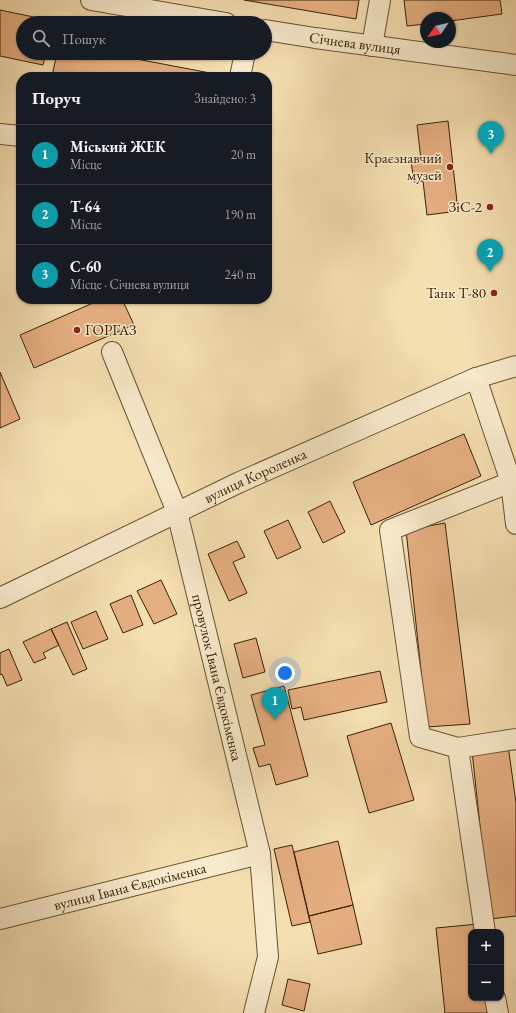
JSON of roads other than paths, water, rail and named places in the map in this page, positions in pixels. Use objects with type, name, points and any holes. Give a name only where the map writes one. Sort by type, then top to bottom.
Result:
[{"type":"street","points":[[91,0],[177,7],[205,16]]},
{"type":"street","points":[[372,46],[380,0]]},
{"type":"street","name":"Січнева вулиця","points":[[272,31],[516,65]]},
{"type":"street","points":[[241,72],[244,60]]},
{"type":"street","points":[[0,134],[16,136]]},
{"type":"street","name":"провулок Івана Євдокіменка","points":[[112,352],[177,512],[260,854],[268,957],[254,1013]]},
{"type":"street","name":"вулиця Короленка","points":[[0,598],[240,482],[476,378],[516,366]]},
{"type":"street","points":[[476,378],[511,482],[516,524]]},
{"type":"street","points":[[511,482],[390,530],[420,737],[458,748],[516,739]]},
{"type":"street","points":[[458,748],[485,929]]},
{"type":"street","name":"вулиця Івана Євдокіменка","points":[[0,919],[260,854]]},
{"type":"street","points":[[496,1001],[498,1013]]},
{"type":"place","name":"С-60","points":[[491,154]]},
{"type":"place","name":"Краєзнавчий музей","points":[[450,167]]},
{"type":"place","name":"ЗіС-2","points":[[490,207]]},
{"type":"place","name":"Т-64","points":[[490,272]]},
{"type":"place","name":"Танк Т-80","points":[[494,293]]},
{"type":"place","name":"ГОРГАЗ","points":[[77,330]]},
{"type":"place","name":"Міський ЖЕК","points":[[275,720]]}]
